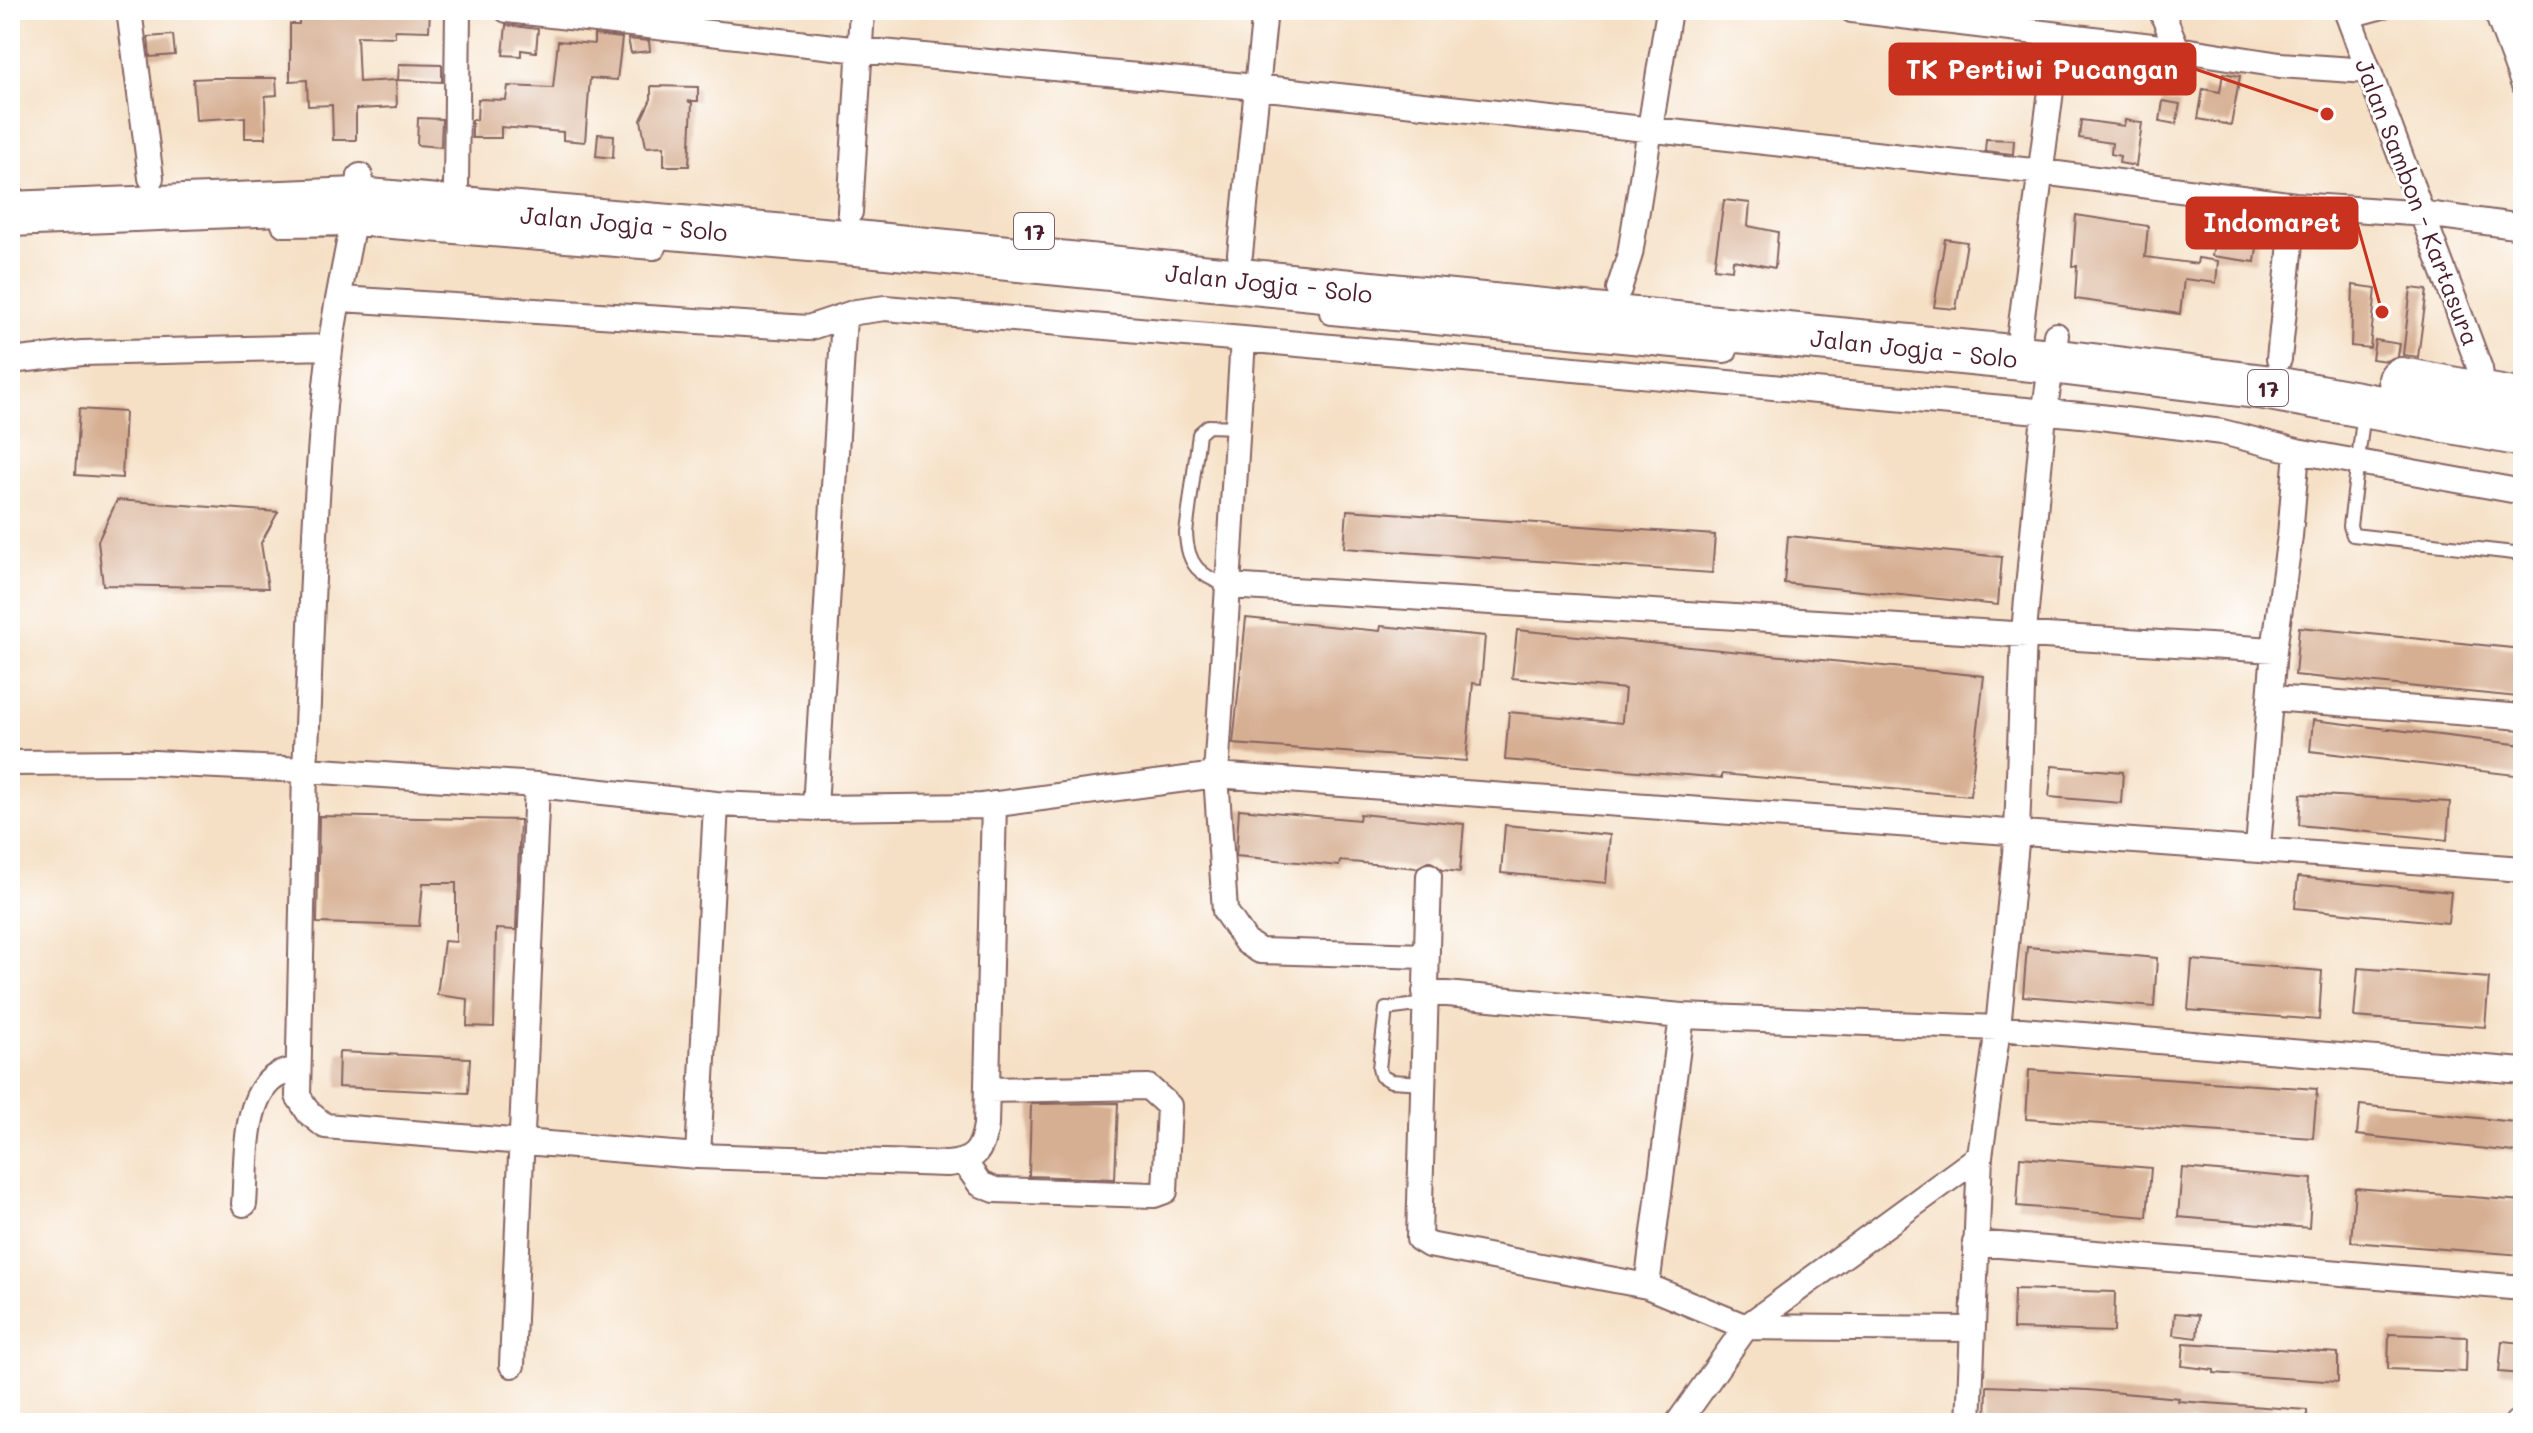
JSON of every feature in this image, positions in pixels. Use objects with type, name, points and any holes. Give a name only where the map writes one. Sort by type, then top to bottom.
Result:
[{"type":"highway","name":"Jalan Jogja - Solo","points":[[10,186],[151,178],[357,200],[853,239],[1240,254],[1619,289],[2264,387],[2364,411],[2504,414]]},
{"type":"highway","name":"Jalan Jogja - Solo","points":[[10,214],[357,200],[456,185],[853,239],[1973,362],[2044,352],[2279,359],[2504,414]]},
{"type":"street","points":[[129,10],[151,178]]},
{"type":"street","points":[[456,185],[458,10]]},
{"type":"street","points":[[507,10],[860,50],[1256,87],[2042,172],[2295,205],[2426,214],[2523,227]]},
{"type":"street","points":[[853,239],[862,10]]},
{"type":"street","points":[[1240,254],[1265,10]]},
{"type":"street","points":[[1619,289],[1630,254],[1669,10]]},
{"type":"street","points":[[1852,10],[2177,49],[2280,65],[2368,71]]},
{"type":"street","points":[[2161,10],[2177,49]]},
{"type":"street","points":[[2496,10],[2523,83]]},
{"type":"street","name":"Jalan Sambon - Kartasura","points":[[2348,16],[2504,414]]},
{"type":"street","points":[[1969,1423],[1970,1329],[1980,1156],[1998,1028],[2017,833],[2024,632],[2044,414],[2042,172],[2058,36]]},
{"type":"street","points":[[10,234],[158,225],[357,200],[330,347],[322,436],[305,770],[298,1096],[309,1113],[325,1126],[698,1156],[965,1163],[983,1144],[994,804]]},
{"type":"street","points":[[2279,359],[2295,205]]},
{"type":"street","points":[[341,299],[808,328],[885,308],[1243,339],[2092,416],[2222,432],[2297,451],[2523,492]]},
{"type":"street","points":[[815,808],[844,317]]},
{"type":"street","points":[[1243,339],[1216,775],[1225,911],[1246,942],[1260,951],[1426,956]]},
{"type":"street","points":[[10,361],[82,353],[330,347]]},
{"type":"street","points":[[2364,411],[2523,450]]},
{"type":"street","points":[[2258,848],[2274,650],[2290,536],[2297,451]]},
{"type":"street","points":[[1228,586],[2024,632],[2274,650]]},
{"type":"street","points":[[2272,698],[2523,717]]},
{"type":"street","points":[[10,763],[133,762],[305,770],[537,785],[716,804],[815,808],[994,804],[1216,775],[2523,869]]},
{"type":"street","points":[[512,1365],[537,785]]},
{"type":"street","points":[[698,1156],[716,804]]},
{"type":"street","points":[[1429,876],[1419,1235],[1423,1243],[1647,1286],[1746,1327],[1970,1329]]},
{"type":"street","points":[[1425,998],[1682,1016],[1998,1028],[2523,1071]]},
{"type":"street","points":[[1647,1286],[1682,1016]]},
{"type":"street","points":[[244,1204],[254,1105],[268,1080],[284,1071],[298,1070]]},
{"type":"street","points":[[965,1163],[980,1184],[995,1190],[1154,1195],[1165,1191],[1169,1106],[1148,1087],[987,1090]]},
{"type":"street","points":[[1678,1423],[1746,1327],[1980,1156]]},
{"type":"street","points":[[1975,1243],[2523,1288]]},
{"type":"street","points":[[2517,1423],[2523,1421]]},
{"type":"lane","points":[[2348,16],[2387,11]]},
{"type":"lane","points":[[2364,411],[2350,526],[2353,535],[2523,554]]},
{"type":"lane","points":[[1228,586],[1205,578],[1194,568],[1186,549],[1186,533],[1199,434],[1208,426],[1238,427]]},
{"type":"lane","points":[[1423,1083],[1391,1081],[1381,1076],[1379,1068],[1386,1009],[1425,998]]},
{"type":"building","points":[[430,10],[429,31],[395,30],[395,37],[357,36],[359,82],[396,80],[397,107],[356,109],[356,140],[333,140],[332,105],[308,106],[307,80],[290,81],[290,24],[299,24],[299,18]]},
{"type":"building","points":[[506,25],[538,29],[536,52],[521,50],[521,56],[503,55]]},
{"type":"building","points":[[173,35],[175,55],[150,57],[148,37]]},
{"type":"building","points":[[594,35],[622,38],[617,80],[590,78],[585,142],[563,140],[563,132],[501,127],[501,138],[472,138],[472,120],[477,120],[478,99],[506,100],[508,86],[553,88],[558,41],[594,44]]},
{"type":"building","points":[[628,39],[649,41],[650,51],[631,53]]},
{"type":"building","points":[[399,64],[442,65],[442,82],[398,80]]},
{"type":"building","points":[[2223,73],[2240,76],[2231,125],[2198,119],[2203,89],[2220,92]]},
{"type":"building","points":[[276,78],[277,95],[265,96],[266,138],[245,138],[245,117],[196,120],[193,79]]},
{"type":"building","points":[[651,86],[698,87],[698,101],[688,101],[692,103],[689,166],[664,166],[664,146],[646,147],[641,120],[651,99]]},
{"type":"building","points":[[2163,101],[2180,104],[2176,124],[2160,121]]},
{"type":"building","points":[[418,118],[442,119],[441,147],[417,145]]},
{"type":"building","points":[[2081,120],[2124,126],[2125,120],[2142,123],[2136,166],[2119,163],[2120,156],[2111,154],[2112,143],[2079,138]]},
{"type":"building","points":[[598,134],[614,135],[613,158],[596,156]]},
{"type":"building","points":[[1986,139],[2014,140],[2013,154],[1985,151]]},
{"type":"building","points":[[1724,200],[1750,203],[1748,226],[1778,232],[1775,268],[1733,260],[1732,270],[1714,268]]},
{"type":"building","points":[[2076,215],[2148,226],[2145,257],[2197,264],[2198,258],[2218,261],[2216,283],[2184,279],[2180,314],[2075,299],[2077,266],[2072,266]]},
{"type":"building","points":[[2216,227],[2259,233],[2255,262],[2212,256]]},
{"type":"building","points":[[1945,239],[1967,242],[1956,309],[1934,307]]},
{"type":"building","points":[[2353,285],[2376,288],[2370,348],[2351,346]]},
{"type":"building","points":[[2411,288],[2427,290],[2418,357],[2403,355]]},
{"type":"building","points":[[2375,340],[2400,344],[2398,356],[2386,361],[2372,359]]},
{"type":"building","points":[[79,409],[125,412],[122,478],[75,475]]},
{"type":"building","points":[[117,500],[278,512],[261,543],[268,588],[103,585],[98,541]]},
{"type":"building","points":[[1347,510],[1715,535],[1712,573],[1344,548]]},
{"type":"building","points":[[1788,536],[2002,557],[1998,605],[1784,583]]},
{"type":"building","points":[[1246,618],[1380,631],[1381,626],[1485,636],[1481,684],[1473,683],[1466,761],[1233,744]]},
{"type":"building","points":[[2299,627],[2522,649],[2518,697],[2295,675]]},
{"type":"building","points":[[1517,630],[1984,676],[1970,796],[1722,774],[1722,778],[1505,760],[1509,712],[1622,723],[1625,689],[1512,678]]},
{"type":"building","points":[[2313,720],[2523,745],[2523,776],[2310,751]]},
{"type":"building","points":[[2052,766],[2123,772],[2121,803],[2049,797]]},
{"type":"building","points":[[2301,794],[2450,802],[2447,840],[2299,825]]},
{"type":"building","points":[[1239,809],[1359,820],[1360,814],[1464,824],[1460,872],[1443,870],[1430,861],[1417,868],[1340,861],[1339,866],[1236,856]]},
{"type":"building","points":[[319,816],[520,820],[516,930],[496,929],[494,1027],[467,1026],[468,999],[437,995],[444,941],[456,942],[456,883],[423,883],[419,926],[317,923]]},
{"type":"building","points":[[1505,825],[1610,835],[1606,883],[1501,873]]},
{"type":"building","points":[[2298,877],[2451,892],[2448,923],[2295,908]]},
{"type":"building","points":[[2027,947],[2157,958],[2154,1007],[2023,996]]},
{"type":"building","points":[[2192,960],[2322,971],[2319,1020],[2188,1010]]},
{"type":"building","points":[[2358,968],[2489,978],[2485,1027],[2354,1017]]},
{"type":"building","points":[[339,1052],[470,1058],[468,1093],[338,1087]]},
{"type":"building","points":[[2029,1070],[2317,1089],[2313,1138],[2026,1119]]},
{"type":"building","points":[[1118,1103],[1115,1179],[1029,1176],[1031,1104]]},
{"type":"building","points":[[2360,1105],[2523,1123],[2523,1153],[2357,1135]]},
{"type":"building","points":[[2020,1157],[2151,1168],[2147,1217],[2017,1206]]},
{"type":"building","points":[[2182,1168],[2312,1179],[2309,1228],[2178,1217]]},
{"type":"building","points":[[2355,1188],[2523,1201],[2523,1255],[2351,1242]]},
{"type":"building","points":[[2014,1289],[2115,1292],[2114,1332],[2013,1329]]},
{"type":"building","points":[[2175,1313],[2199,1315],[2197,1338],[2173,1335]]},
{"type":"building","points":[[2389,1334],[2467,1337],[2466,1372],[2388,1369]]},
{"type":"building","points":[[2502,1341],[2523,1343],[2523,1374],[2499,1372]]},
{"type":"building","points":[[2184,1343],[2338,1353],[2338,1382],[2214,1373],[2214,1370],[2182,1366]]},
{"type":"building","points":[[1987,1386],[2088,1390],[2179,1398],[2178,1401],[2307,1410],[2307,1423],[1986,1423]]},
{"type":"place","name":"TK Pertiwi Pucangan","points":[[2327,114]]},
{"type":"place","name":"Indomaret","points":[[2382,312]]}]
